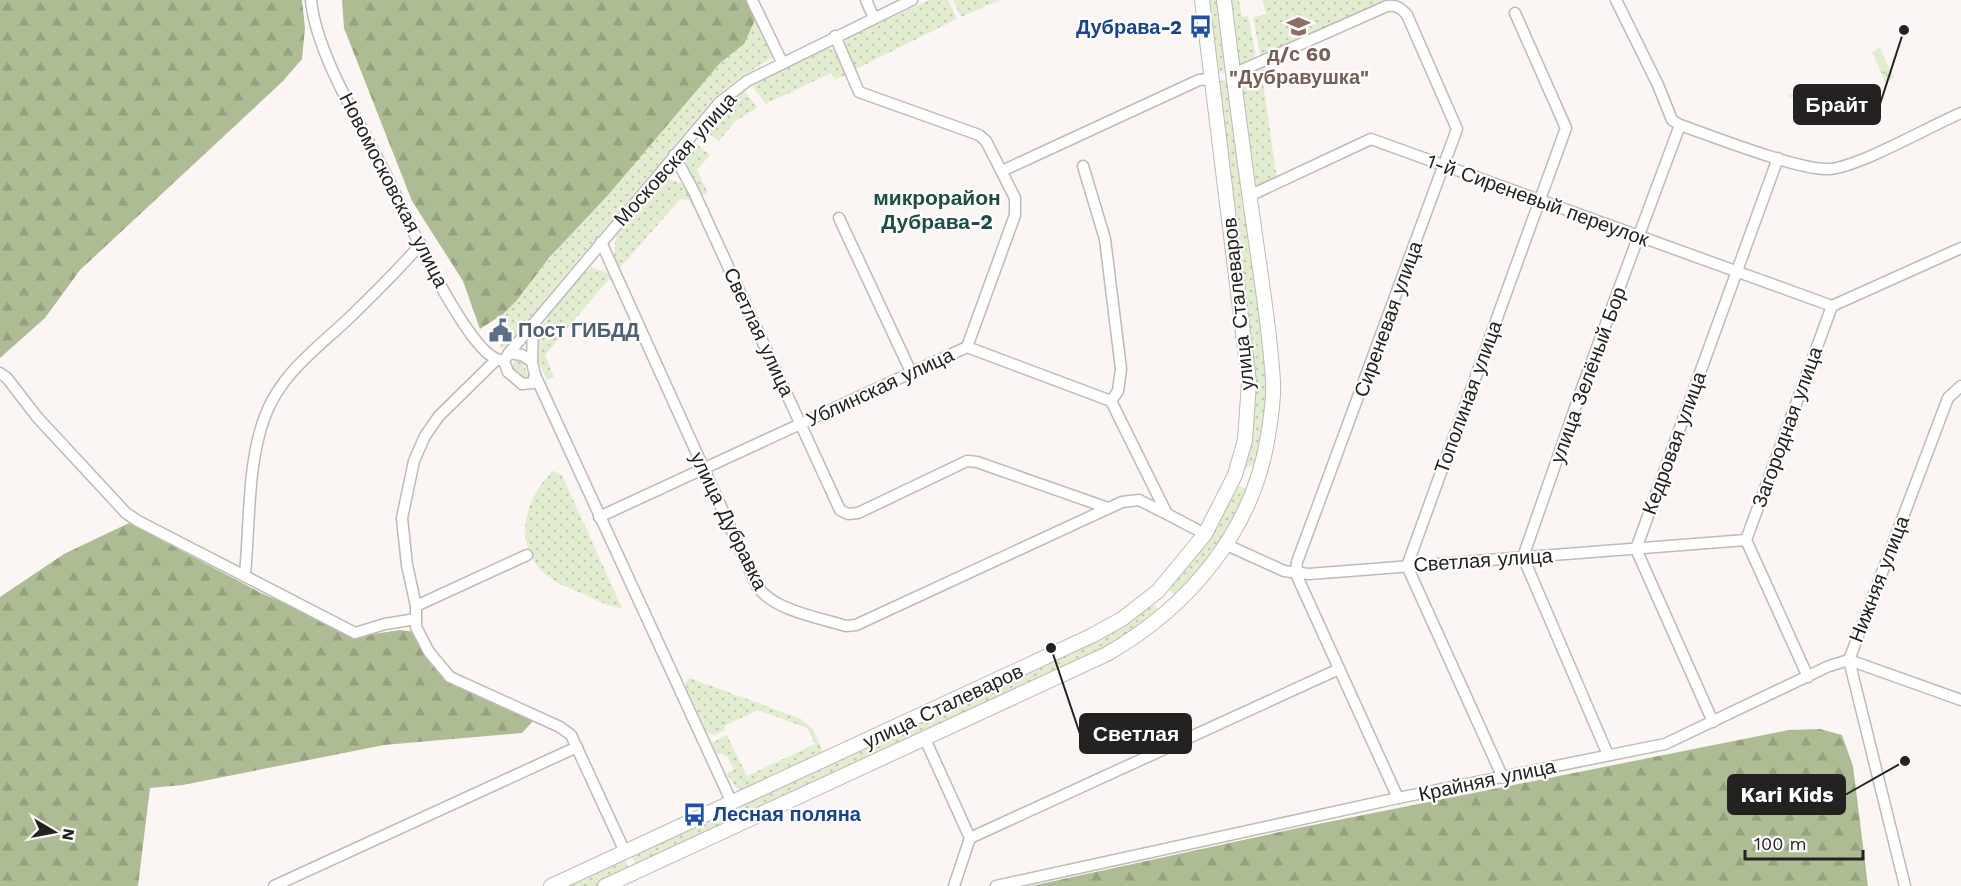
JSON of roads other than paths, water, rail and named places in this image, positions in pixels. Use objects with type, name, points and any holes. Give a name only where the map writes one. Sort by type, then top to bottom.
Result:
[{"type":"main road","name":"улица Сталеваров","points":[[550,886],[1091,636],[1122,619],[1158,591],[1205,534],[1235,474],[1245,440],[1249,382],[1202,0]]},
{"type":"main road","name":"улица Сталеваров","points":[[605,886],[1107,654],[1153,626],[1200,580],[1227,545],[1243,517],[1257,483],[1266,452],[1274,383],[1224,0]]},
{"type":"main road","points":[[1212,79],[1233,74]]},
{"type":"main road","points":[[1235,474],[1257,483]]},
{"type":"main road","points":[[1158,591],[1173,607]]},
{"type":"main road","points":[[732,803],[740,825]]},
{"type":"main road","points":[[625,852],[635,873]]},
{"type":"street","name":"Новомосковская улица","points":[[311,0],[313,17],[328,59],[460,318],[486,353],[503,358],[508,372],[548,404]]},
{"type":"street","points":[[752,0],[782,62]]},
{"type":"street","points":[[866,0],[874,18]]},
{"type":"street","name":"Московская улица","points":[[625,852],[571,735],[560,727],[450,677],[429,652],[416,627],[416,606],[407,564],[402,518],[414,461],[425,436],[439,416],[503,358],[719,103],[747,81],[782,62],[912,0]]},
{"type":"street","points":[[1616,0],[1658,85],[1672,120],[1680,125],[1778,158],[1818,169],[1832,169],[1864,158],[1961,114]]},
{"type":"street","name":"Сиреневая улица","points":[[1233,74],[1387,6],[1402,8],[1458,129],[1297,562],[1296,574]]},
{"type":"street","name":"Тополиная улица","points":[[1407,566],[1542,201],[1566,128],[1515,13]]},
{"type":"street","points":[[836,36],[860,92],[979,135],[986,141],[1015,198],[1015,215],[967,347]]},
{"type":"street","points":[[1002,171],[1199,80],[1212,79]]},
{"type":"street","name":"улица Зелёный Бор","points":[[1523,556],[1582,388],[1680,125]]},
{"type":"street","name":"1-й Сиреневый переулок","points":[[1249,196],[1371,139],[1832,306]]},
{"type":"street","name":"Светлая улица","points":[[674,155],[693,190],[802,423],[840,510],[848,514],[858,513],[967,461],[977,462],[1107,508]]},
{"type":"street","name":"Кедровая улица","points":[[1636,549],[1778,158]]},
{"type":"street","points":[[1083,166],[1105,239],[1121,369],[1118,391],[1111,401],[1167,514],[1205,534]]},
{"type":"street","points":[[839,218],[911,372]]},
{"type":"street","name":"улица Дубравка","points":[[601,242],[703,468],[764,596],[846,626],[856,625],[1107,508],[1131,499],[1167,514]]},
{"type":"street","points":[[245,574],[255,454],[265,417],[273,398],[290,372],[369,299],[421,244]]},
{"type":"street","points":[[1832,306],[1961,248]]},
{"type":"street","name":"Загородная улица","points":[[1746,540],[1832,306]]},
{"type":"street","points":[[533,324],[532,362],[535,375],[598,517],[732,803]]},
{"type":"street","name":"Ублинская улица","points":[[598,517],[967,347],[1111,401]]},
{"type":"street","points":[[503,358],[522,355],[532,362]]},
{"type":"street","points":[[0,373],[19,392],[37,417],[126,513],[355,633],[385,624],[416,620]]},
{"type":"street","points":[[527,386],[533,383],[535,375]]},
{"type":"street","name":"Нижняя улица","points":[[1905,886],[1849,660],[1948,398],[1961,386]]},
{"type":"street","points":[[1746,540],[1808,677]]},
{"type":"street","name":"Светлая улица","points":[[1227,545],[1296,574],[1746,540]]},
{"type":"street","points":[[1636,549],[1713,722]]},
{"type":"street","points":[[416,606],[527,555]]},
{"type":"street","points":[[1523,556],[1608,755]]},
{"type":"street","points":[[1407,566],[1503,777]]},
{"type":"street","points":[[1296,574],[1398,798]]},
{"type":"street","points":[[1849,660],[1961,700]]},
{"type":"street","name":"Крайняя улица","points":[[996,886],[1398,798],[1665,744],[1849,660]]},
{"type":"street","points":[[970,838],[1339,669]]},
{"type":"street","points":[[926,739],[970,838],[954,886]]},
{"type":"street","points":[[274,886],[577,747]]},
{"type":"place","name":"д/с 60 \"Дубравушка\"","points":[[1299,26]]},
{"type":"place","name":"Дубрава-2","points":[[1200,27]]},
{"type":"place","name":"Брайт","points":[[1904,30]]},
{"type":"place","name":"Пост ГИБДД","points":[[500,330]]},
{"type":"place","name":"Светлая","points":[[1051,648]]},
{"type":"place","name":"Kari Kids","points":[[1905,761]]},
{"type":"place","name":"Лесная поляна","points":[[695,814]]},
{"type":"district","name":"микрорайон Дубрава-2","points":[[937,209]]}]
